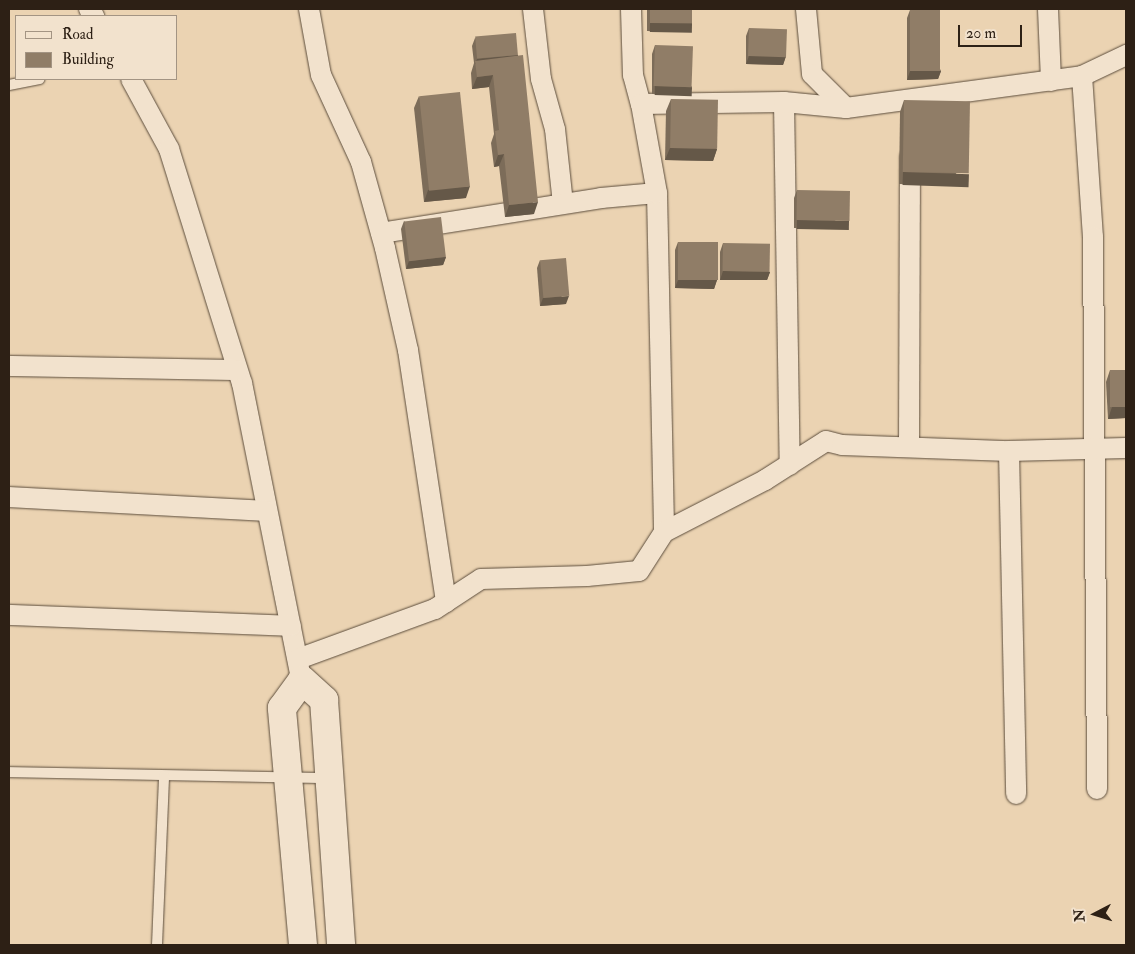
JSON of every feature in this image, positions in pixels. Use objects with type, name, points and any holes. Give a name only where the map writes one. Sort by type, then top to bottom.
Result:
[{"type":"street","points":[[309,9],[321,75],[361,162],[381,233],[408,350],[446,602]]},
{"type":"street","points":[[533,9],[541,79],[555,129],[563,204]]},
{"type":"street","points":[[631,9],[633,75],[641,104],[657,193],[664,532]]},
{"type":"street","points":[[806,9],[812,74],[846,108]]},
{"type":"street","points":[[1048,9],[1050,81]]},
{"type":"street","points":[[641,104],[784,102],[846,108],[910,110],[1082,76],[1126,55]]},
{"type":"street","points":[[1082,76],[1093,237],[1097,790]]},
{"type":"street","points":[[132,80],[169,149],[237,370],[300,670],[324,700],[341,945]]},
{"type":"street","points":[[784,102],[790,464]]},
{"type":"street","points":[[909,447],[910,139]]},
{"type":"street","points":[[381,233],[563,204],[657,193]]},
{"type":"street","points":[[9,366],[237,370]]},
{"type":"street","points":[[303,945],[290,778],[282,708],[300,670],[348,643],[446,602],[481,579],[587,576],[639,571],[664,532],[790,464],[826,441],[842,445],[1009,450],[1095,447],[1126,448]]},
{"type":"street","points":[[1009,450],[1016,794]]},
{"type":"street","points":[[9,497],[268,511]]},
{"type":"street","points":[[9,615],[291,626]]},
{"type":"lane","points":[[9,85],[34,80]]},
{"type":"lane","points":[[9,772],[329,778]]},
{"type":"lane","points":[[156,945],[164,776]]},
{"type":"building","points":[[650,9],[692,9],[692,23],[650,23]]},
{"type":"building","points":[[910,10],[940,10],[940,71],[910,71]]},
{"type":"building","points":[[749,28],[787,29],[786,57],[748,56]]},
{"type":"building","points":[[516,33],[518,55],[477,58],[475,37]]},
{"type":"building","points":[[655,45],[693,46],[692,87],[654,86]]},
{"type":"building","points":[[523,55],[538,202],[509,205],[504,154],[498,155],[495,131],[499,130],[493,75],[477,77],[475,61]]},
{"type":"building","points":[[460,92],[470,186],[429,191],[419,96]]},
{"type":"building","points":[[671,99],[718,100],[717,149],[670,148]]},
{"type":"building","points":[[904,100],[970,101],[969,173],[903,172]]},
{"type":"building","points":[[797,190],[850,191],[849,221],[796,220]]},
{"type":"building","points":[[441,217],[446,257],[409,261],[404,222]]},
{"type":"building","points":[[678,242],[718,242],[718,280],[678,280]]},
{"type":"building","points":[[723,243],[770,244],[770,272],[723,271]]},
{"type":"building","points":[[566,258],[569,296],[543,298],[540,260]]},
{"type":"building","points":[[1110,370],[1126,370],[1126,407],[1110,407]]}]
